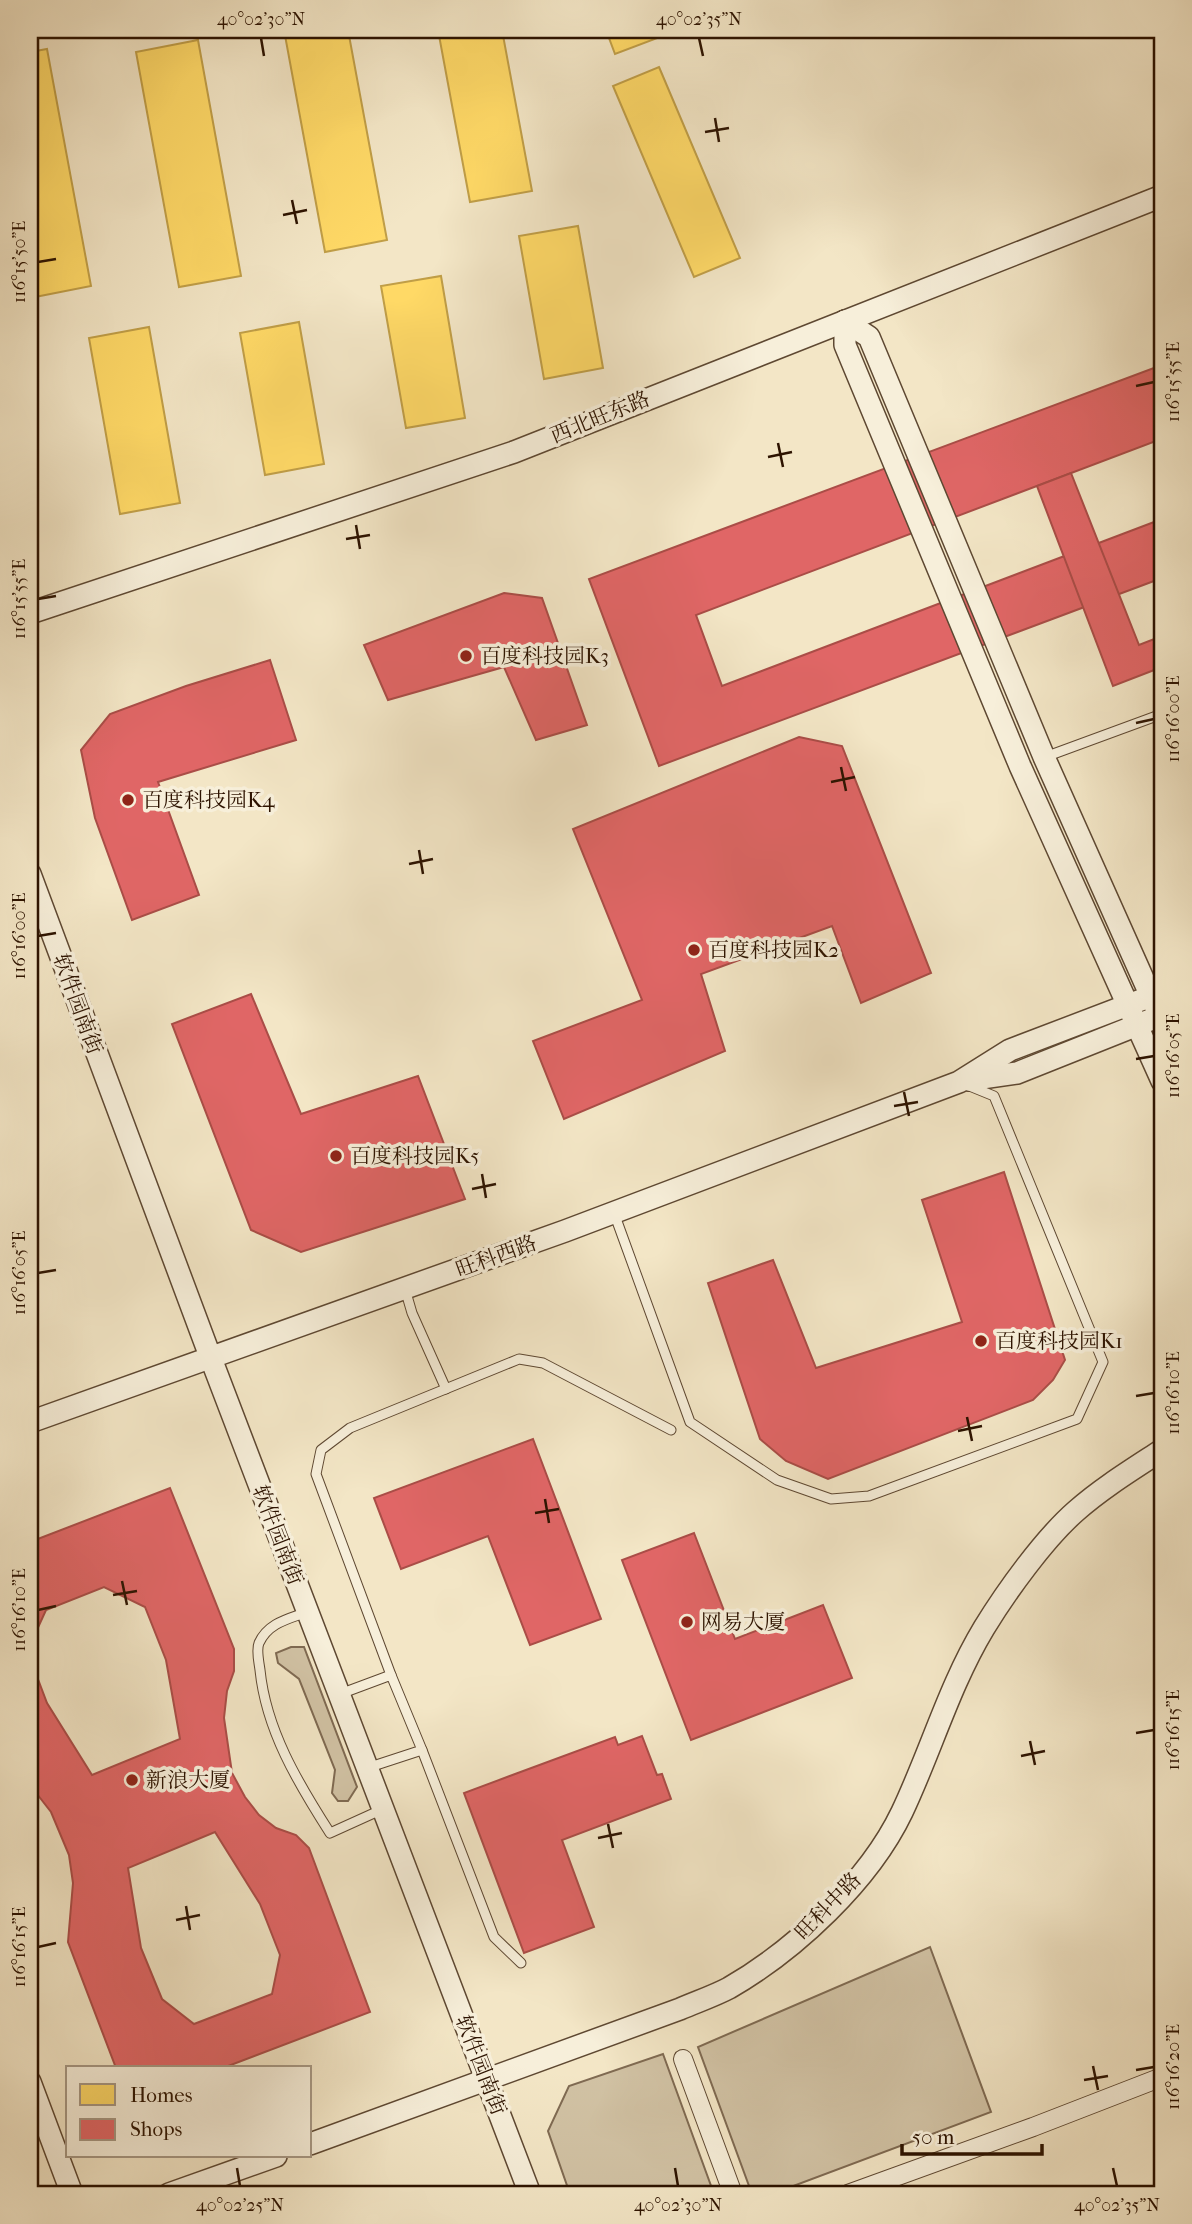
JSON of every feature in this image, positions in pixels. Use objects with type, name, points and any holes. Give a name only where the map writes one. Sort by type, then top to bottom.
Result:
[{"type":"street","name":"西北旺东路","points":[[30,613],[514,452],[1162,197]]},
{"type":"street","points":[[845,321],[869,337],[1044,757],[1157,994],[1161,1018],[1017,1073],[959,1082]]},
{"type":"street","points":[[845,321],[845,345],[1020,766],[1162,1081]]},
{"type":"street","name":"软件园南街","points":[[30,874],[210,1356],[530,2194]]},
{"type":"street","points":[[959,1082],[1010,1050],[1157,994]]},
{"type":"street","name":"旺科西路","points":[[30,1422],[614,1213],[959,1082]]},
{"type":"street","name":"旺科中路","points":[[312,2143],[680,2009],[728,1989],[788,1946],[827,1912],[857,1878],[889,1834],[901,1814],[961,1671],[985,1627],[1020,1576],[1075,1512],[1162,1450]]},
{"type":"street","points":[[684,2059],[733,2194]]},
{"type":"street","points":[[848,2194],[1162,2077]]},
{"type":"street","points":[[30,2082],[72,2194]]},
{"type":"street","points":[[169,2194],[270,2158]]},
{"type":"lane","points":[[1044,757],[1162,715]]},
{"type":"lane","points":[[614,1213],[690,1422],[777,1480],[831,1499],[869,1496],[1077,1419],[1103,1362],[994,1096],[959,1082]]},
{"type":"lane","points":[[405,1289],[412,1313],[446,1389]]},
{"type":"lane","points":[[521,1963],[494,1937],[391,1675],[316,1474],[321,1450],[350,1428],[519,1359],[543,1363],[671,1430]]},
{"type":"lane","points":[[307,1612],[271,1626],[258,1645],[261,1686],[270,1721],[300,1786],[330,1833],[383,1809]]},
{"type":"lane","points":[[340,1694],[391,1675]]},
{"type":"lane","points":[[367,1768],[422,1750]]},
{"type":"shaded area","points":[[291,1647],[304,1647],[357,1787],[348,1801],[338,1801],[332,1793],[335,1770],[299,1679],[278,1663],[276,1653]]},
{"type":"shaded area","points":[[930,1947],[991,2112],[772,2194],[752,2194],[698,2047]]},
{"type":"shaded area","points":[[663,2054],[714,2194],[570,2194],[548,2131],[569,2086]]},
{"type":"building: Homes","points":[[284,30],[348,30],[387,240],[325,252]]},
{"type":"building: Homes","points":[[438,30],[502,30],[532,191],[470,202]]},
{"type":"building: Homes","points":[[606,30],[657,30],[660,37],[615,54]]},
{"type":"building: Homes","points":[[198,40],[241,276],[179,287],[136,52]]},
{"type":"building: Homes","points":[[47,49],[91,286],[30,298],[30,52]]},
{"type":"building: Homes","points":[[659,67],[740,258],[694,277],[613,86]]},
{"type":"building: Homes","points":[[578,226],[603,368],[544,379],[519,236]]},
{"type":"building: Homes","points":[[441,276],[465,418],[406,428],[381,286]]},
{"type":"building: Homes","points":[[299,322],[324,464],[265,475],[240,333]]},
{"type":"building: Homes","points":[[149,327],[180,503],[120,514],[89,338]]},
{"type":"building: Homes","points":[[30,485],[37,522],[30,524]]},
{"type":"building: Shops","points":[[1162,365],[1162,442],[1161,439],[696,615],[722,686],[1162,519],[1162,578],[659,766],[589,579]]},
{"type":"building: Shops","points":[[1071,473],[1139,645],[1162,636],[1162,667],[1113,686],[1037,486]]},
{"type":"building: Shops","name":"百度科技园K3","points":[[504,593],[542,598],[587,725],[536,740],[504,667],[388,700],[364,645]]},
{"type":"building: Shops","name":"百度科技园K4","points":[[270,660],[296,740],[158,782],[199,895],[132,920],[95,818],[81,750],[110,714],[186,686]]},
{"type":"building: Shops","name":"百度科技园K2","points":[[799,737],[842,746],[931,973],[861,1003],[832,926],[701,974],[725,1051],[564,1119],[533,1041],[642,1000],[573,829]]},
{"type":"building: Shops","name":"百度科技园K5","points":[[251,994],[301,1114],[418,1076],[465,1199],[301,1252],[251,1230],[172,1024]]},
{"type":"building: Shops","name":"百度科技园K1","points":[[1004,1172],[1065,1360],[1053,1380],[1033,1400],[828,1479],[786,1461],[760,1439],[708,1283],[773,1260],[816,1368],[962,1322],[922,1200]]},
{"type":"building: Shops","points":[[533,1439],[601,1619],[530,1645],[488,1536],[401,1569],[374,1498]]},
{"type":"building: Shops","name":"新浪大厦","points":[[170,1488],[234,1649],[234,1671],[227,1691],[224,1718],[232,1773],[259,1815],[276,1828],[296,1835],[309,1848],[370,2012],[228,2066],[115,2066],[68,1942],[73,1883],[69,1855],[51,1812],[30,1785],[30,1658],[47,1703],[92,1775],[180,1739],[166,1660],[145,1607],[104,1587],[46,1610],[30,1645],[30,1542]],"holes":[[[215,1832],[260,1904],[280,1955],[272,1994],[194,2024],[162,1999],[141,1948],[128,1868]]]},
{"type":"building: Shops","name":"网易大厦","points":[[694,1533],[735,1639],[823,1605],[852,1678],[691,1740],[622,1560]]},
{"type":"building: Shops","points":[[642,1736],[657,1775],[662,1774],[671,1799],[562,1840],[594,1927],[524,1953],[464,1793],[615,1737],[618,1745]]},
{"type":"place","name":"百度科技园K3","points":[[466,656]]},
{"type":"place","name":"百度科技园K4","points":[[128,800]]},
{"type":"place","name":"百度科技园K2","points":[[694,950]]},
{"type":"place","name":"百度科技园K5","points":[[336,1156]]},
{"type":"place","name":"百度科技园K1","points":[[981,1341]]},
{"type":"place","name":"网易大厦","points":[[687,1622]]},
{"type":"place","name":"新浪大厦","points":[[132,1780]]}]
